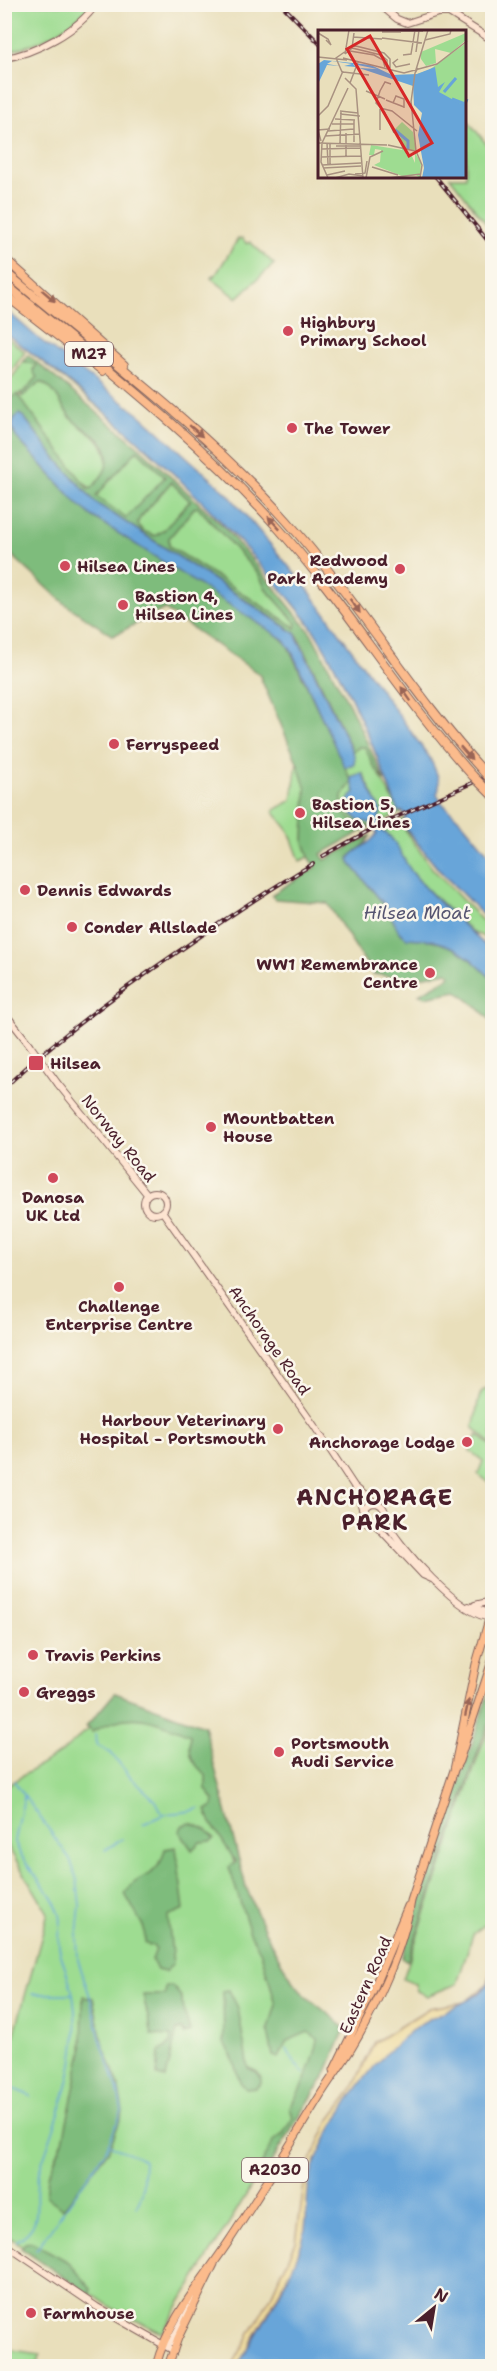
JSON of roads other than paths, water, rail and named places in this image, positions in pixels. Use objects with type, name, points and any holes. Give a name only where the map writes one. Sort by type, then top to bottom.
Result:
[{"type":"highway","points":[[4,258],[106,347],[152,393],[202,435],[287,521],[339,584],[449,733],[492,781]]},
{"type":"highway","name":"M27","points":[[4,270],[152,393]]},
{"type":"highway","name":"M27","points":[[4,283],[173,425]]},
{"type":"highway","points":[[4,294],[173,425],[233,480],[307,562],[369,642],[415,708],[492,795]]},
{"type":"main road","name":"Eastern Road","points":[[168,2367],[198,2295],[215,2262],[247,2215],[332,2075],[336,2061],[373,1990],[411,1901],[454,1770],[476,1664],[491,1614]]},
{"type":"main road","name":"Eastern Road","points":[[454,1770],[492,1661]]},
{"type":"main road","name":"Eastern Road","points":[[156,2367],[162,2344],[188,2297],[215,2262]]},
{"type":"street","points":[[4,58],[17,56],[61,35],[85,19],[96,4]]},
{"type":"street","points":[[379,4],[397,19],[407,23],[438,13],[449,13],[492,40]]},
{"type":"street","name":"Norway Road","points":[[4,1012],[58,1084],[147,1194]]},
{"type":"street","points":[[154,1192],[164,1196],[166,1202],[162,1211],[156,1214],[146,1210],[144,1200],[147,1194],[154,1192]]},
{"type":"street","name":"Anchorage Road","points":[[162,1211],[315,1427],[354,1486],[363,1511]]},
{"type":"street","name":"Anchorage Road","points":[[354,1486],[374,1503]]},
{"type":"street","points":[[432,1580],[423,1575],[377,1526],[363,1518],[363,1511],[368,1505],[374,1503],[384,1508],[385,1519],[393,1533],[432,1580],[480,1616],[491,1614]]},
{"type":"street","points":[[377,1526],[385,1519]]},
{"type":"street","points":[[466,1605],[482,1605],[492,1601]]},
{"type":"street","points":[[4,2244],[97,2307],[174,2350]]},
{"type":"street","points":[[162,2344],[171,2342],[189,2307],[198,2295]]},
{"type":"water","points":[[5,309],[39,339],[140,415],[228,494],[307,588],[430,758],[438,776],[437,794],[442,803],[463,823],[492,858],[492,924],[439,870],[403,825],[406,818],[403,812],[398,811],[350,695],[313,629],[301,613],[232,534],[171,472],[107,413],[5,333]]},
{"type":"water","points":[[19,414],[24,417],[53,455],[96,503],[295,633],[355,757],[354,764],[345,767],[343,764],[291,650],[283,639],[93,517],[16,437],[13,425],[14,419]]},
{"type":"water","name":"Hilsea Moat","points":[[362,773],[381,811],[378,823],[382,831],[392,839],[408,867],[421,883],[492,952],[492,979],[472,960],[454,948],[432,940],[407,938],[399,932],[387,908],[350,863],[349,858],[371,841],[377,833],[371,823],[359,821],[346,808],[347,802],[355,792],[351,778]]},
{"type":"water","points":[[492,1961],[492,2366],[237,2366],[273,2306],[297,2257],[304,2234],[313,2168],[331,2129],[347,2103],[374,2067],[411,2031],[482,1990],[489,1982]]},
{"type":"waterway","points":[[95,1735],[98,1746],[111,1753],[131,1778],[156,1801],[163,1815],[200,1808]]},
{"type":"waterway","points":[[14,1781],[70,1859],[77,1880],[80,1905],[77,1935],[78,1960],[122,2111],[105,2152],[36,2250]]},
{"type":"waterway","points":[[16,2241],[26,2234],[35,2219],[39,2172],[61,2107],[75,2041],[72,1989],[59,1947],[60,1915],[51,1896],[24,1860],[15,1841],[24,1797]]},
{"type":"waterway","points":[[143,1824],[163,1815]]},
{"type":"waterway","points":[[105,1850],[122,1839]]},
{"type":"waterway","points":[[32,1994],[73,1994]]},
{"type":"waterway","points":[[287,2049],[295,2064],[304,2073]]},
{"type":"waterway","points":[[4,2085],[31,2096]]},
{"type":"waterway","points":[[109,2144],[144,2161],[142,2194],[136,2207]]},
{"type":"railway","points":[[281,4],[318,42]]},
{"type":"railway","points":[[437,178],[492,246]]},
{"type":"railway","points":[[323,856],[381,824],[492,774]]},
{"type":"railway","points":[[4,1088],[68,1032],[136,981],[247,905],[313,864]]},
{"type":"place","name":"Highbury Primary School","points":[[288,331]]},
{"type":"place","name":"The Tower","points":[[292,428]]},
{"type":"place","name":"Hilsea Lines","points":[[65,566]]},
{"type":"place","name":"Redwood Park Academy","points":[[400,569]]},
{"type":"place","name":"Bastion 4, Hilsea Lines","points":[[123,605]]},
{"type":"place","name":"Ferryspeed","points":[[114,744]]},
{"type":"place","name":"Bastion 5, Hilsea Lines","points":[[300,813]]},
{"type":"place","name":"Dennis Edwards","points":[[25,890]]},
{"type":"place","name":"Conder Allslade","points":[[72,927]]},
{"type":"place","name":"WW1 Remembrance Centre","points":[[430,973]]},
{"type":"place","name":"Hilsea","points":[[36,1063]]},
{"type":"place","name":"Mountbatten House","points":[[211,1127]]},
{"type":"place","name":"Danosa UK Ltd","points":[[53,1178]]},
{"type":"place","name":"Challenge Enterprise Centre","points":[[119,1287]]},
{"type":"place","name":"Harbour Veterinary Hospital - Portsmouth","points":[[278,1429]]},
{"type":"place","name":"Anchorage Lodge","points":[[467,1442]]},
{"type":"place","name":"Travis Perkins","points":[[33,1655]]},
{"type":"place","name":"Greggs","points":[[24,1692]]},
{"type":"place","name":"Portsmouth Audi Service","points":[[279,1752]]},
{"type":"place","name":"Farmhouse","points":[[31,2313]]},
{"type":"district","name":"ANCHORAGE PARK","points":[[375,1510]]}]
